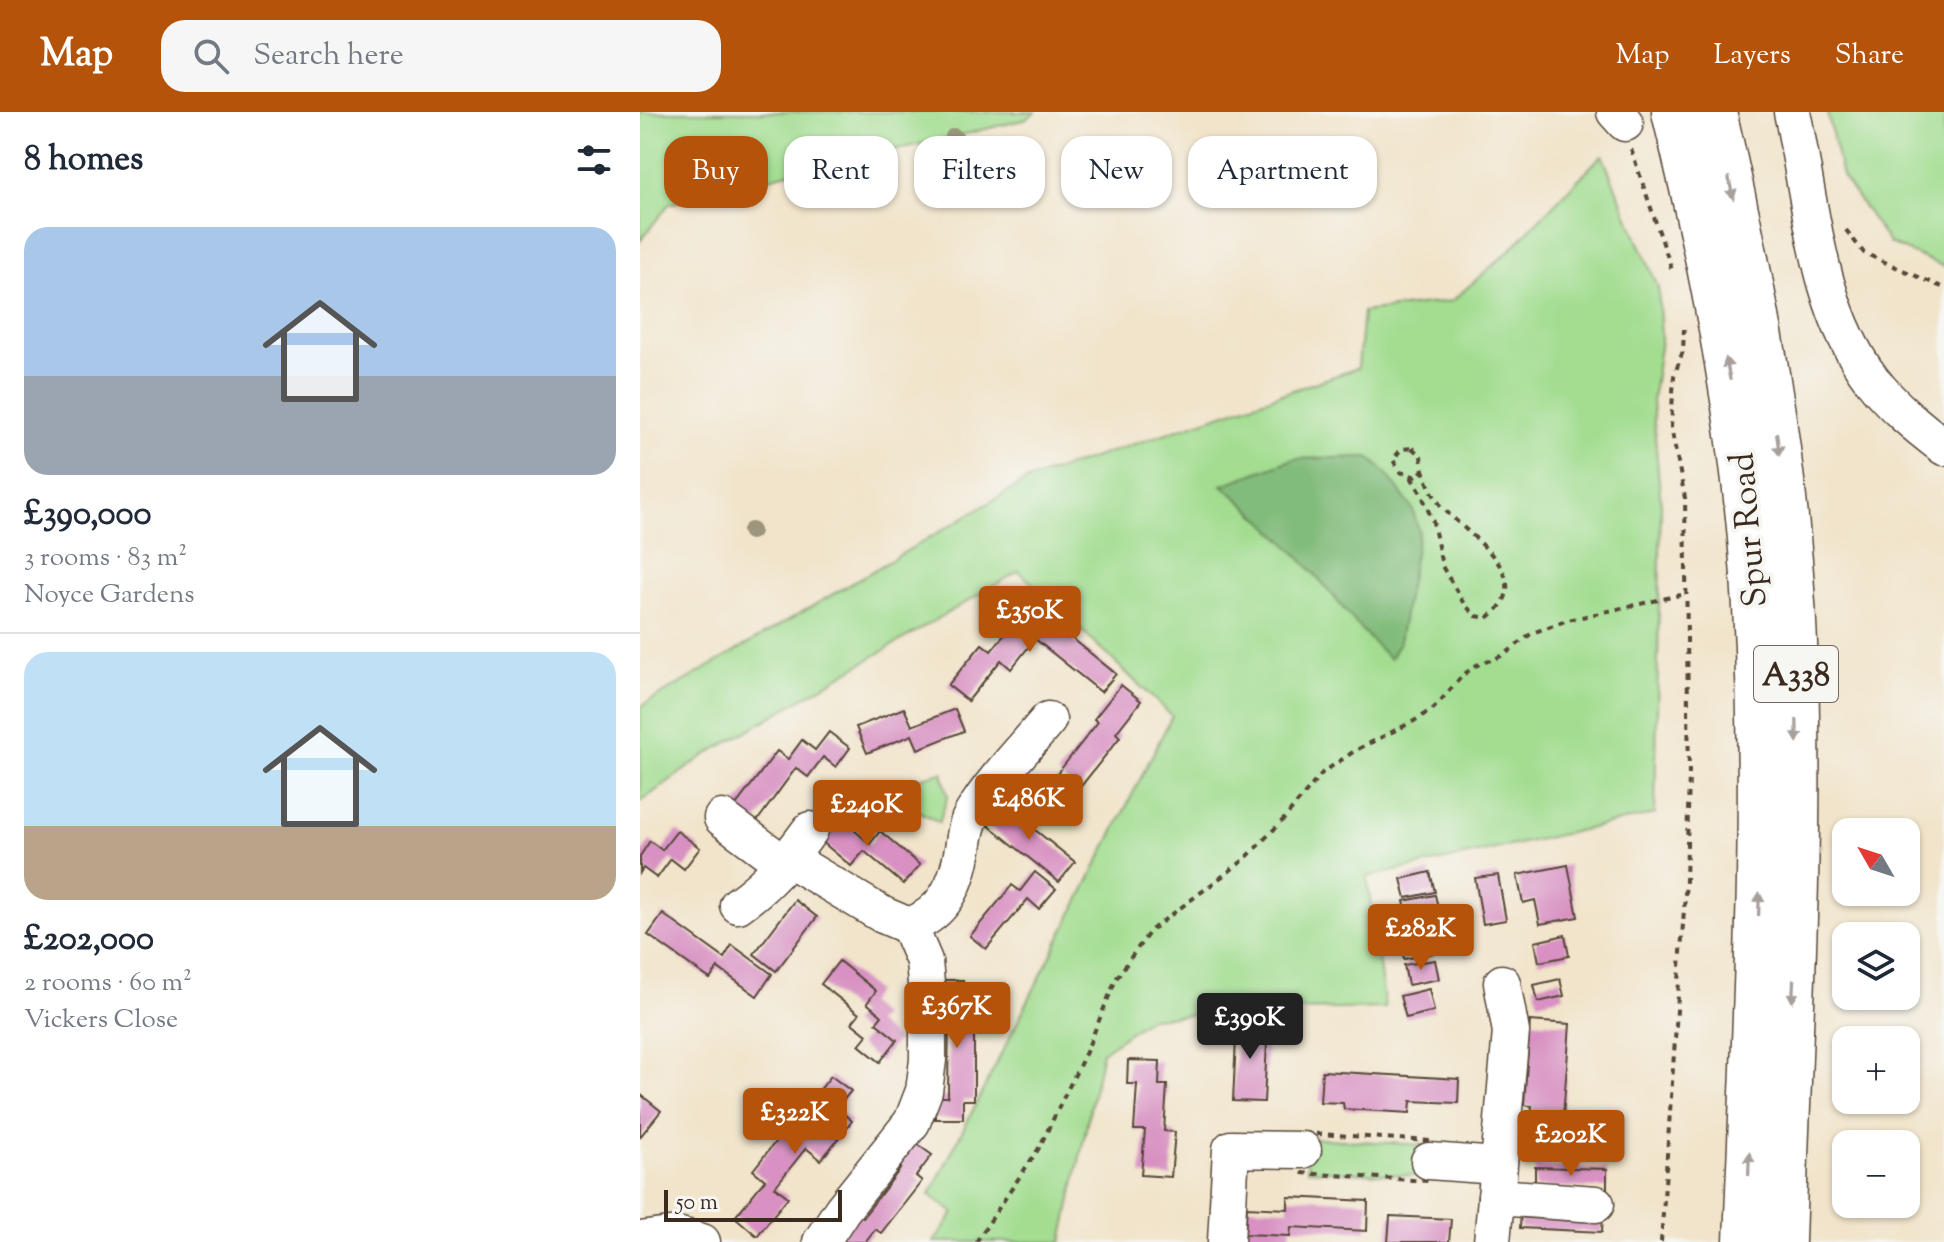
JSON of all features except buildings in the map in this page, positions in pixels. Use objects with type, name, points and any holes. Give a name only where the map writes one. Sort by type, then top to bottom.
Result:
[{"type":"highway","name":"Spur Road","points":[[1674,112],[1733,393],[1755,604],[1761,837],[1746,1242]]},
{"type":"highway","name":"Spur Road","points":[[1714,112],[1747,262],[1773,408],[1788,539],[1795,643],[1796,939],[1783,1242]]},
{"type":"street","points":[[1794,122],[1829,297],[1847,339],[1872,380],[1904,416],[1944,447]]},
{"type":"street","points":[[909,926],[931,914],[951,894],[967,824],[988,792],[1048,720]]},
{"type":"street","points":[[722,818],[787,862],[909,926],[924,961],[928,1060],[924,1091],[912,1122],[842,1210],[821,1242]]},
{"type":"street","points":[[738,905],[762,889],[810,830]]},
{"type":"street","points":[[1492,1242],[1511,1032],[1502,983]]},
{"type":"street","points":[[1226,1242],[1231,1149],[1303,1150]]},
{"type":"street","points":[[1429,1161],[1497,1182],[1596,1204]]},
{"type":"street","points":[[640,1240],[677,1235],[702,1242]]},
{"type":"path","points":[[1620,117],[1674,275]]},
{"type":"path","points":[[1842,218],[1846,230],[1864,253],[1944,288]]},
{"type":"path","points":[[1661,1242],[1686,880],[1689,776],[1685,498],[1671,427],[1674,376],[1683,351],[1685,326]]},
{"type":"path","points":[[1411,477],[1433,522],[1442,566],[1464,604],[1476,616],[1487,618],[1500,609],[1507,594],[1504,573],[1488,548],[1439,503],[1423,470],[1421,456],[1412,448],[1401,449],[1393,460],[1400,472],[1411,477],[1417,477],[1423,470]]},
{"type":"path","points":[[976,1242],[1039,1148],[1086,1052],[1116,979],[1134,953],[1151,930],[1244,860],[1284,819],[1322,773],[1356,750],[1434,708],[1463,675],[1477,665],[1504,655],[1532,633],[1568,620],[1686,594]]},
{"type":"path","points":[[1304,1133],[1431,1141],[1429,1161],[1428,1181],[1301,1173],[1304,1133]]},
{"type":"green space","points":[[640,112],[1035,112],[1026,119],[957,136],[914,136],[914,145],[898,149],[898,136],[784,136],[784,174],[768,178],[768,136],[664,136],[666,208],[640,241]]},
{"type":"green space","points":[[1827,112],[1944,112],[1944,267],[1889,243],[1842,176]]},
{"type":"green space","points":[[1602,155],[1658,287],[1661,340],[1652,401],[1661,505],[1655,814],[1367,877],[1385,1008],[1244,1011],[1149,1018],[1102,1052],[1062,1242],[934,1242],[954,1213],[930,1195],[1172,716],[1019,571],[701,758],[640,802],[640,707],[1028,480],[1358,368],[1363,312],[1452,301],[1508,252]]},
{"type":"green space","points":[[1368,457],[1385,472],[1412,508],[1419,531],[1399,642],[1390,659],[1291,548],[1222,485],[1293,459]]},
{"type":"green space","points":[[942,772],[948,796],[939,822],[878,789]]},
{"type":"green space","points":[[1309,1138],[1423,1145],[1421,1176],[1307,1170]]}]
